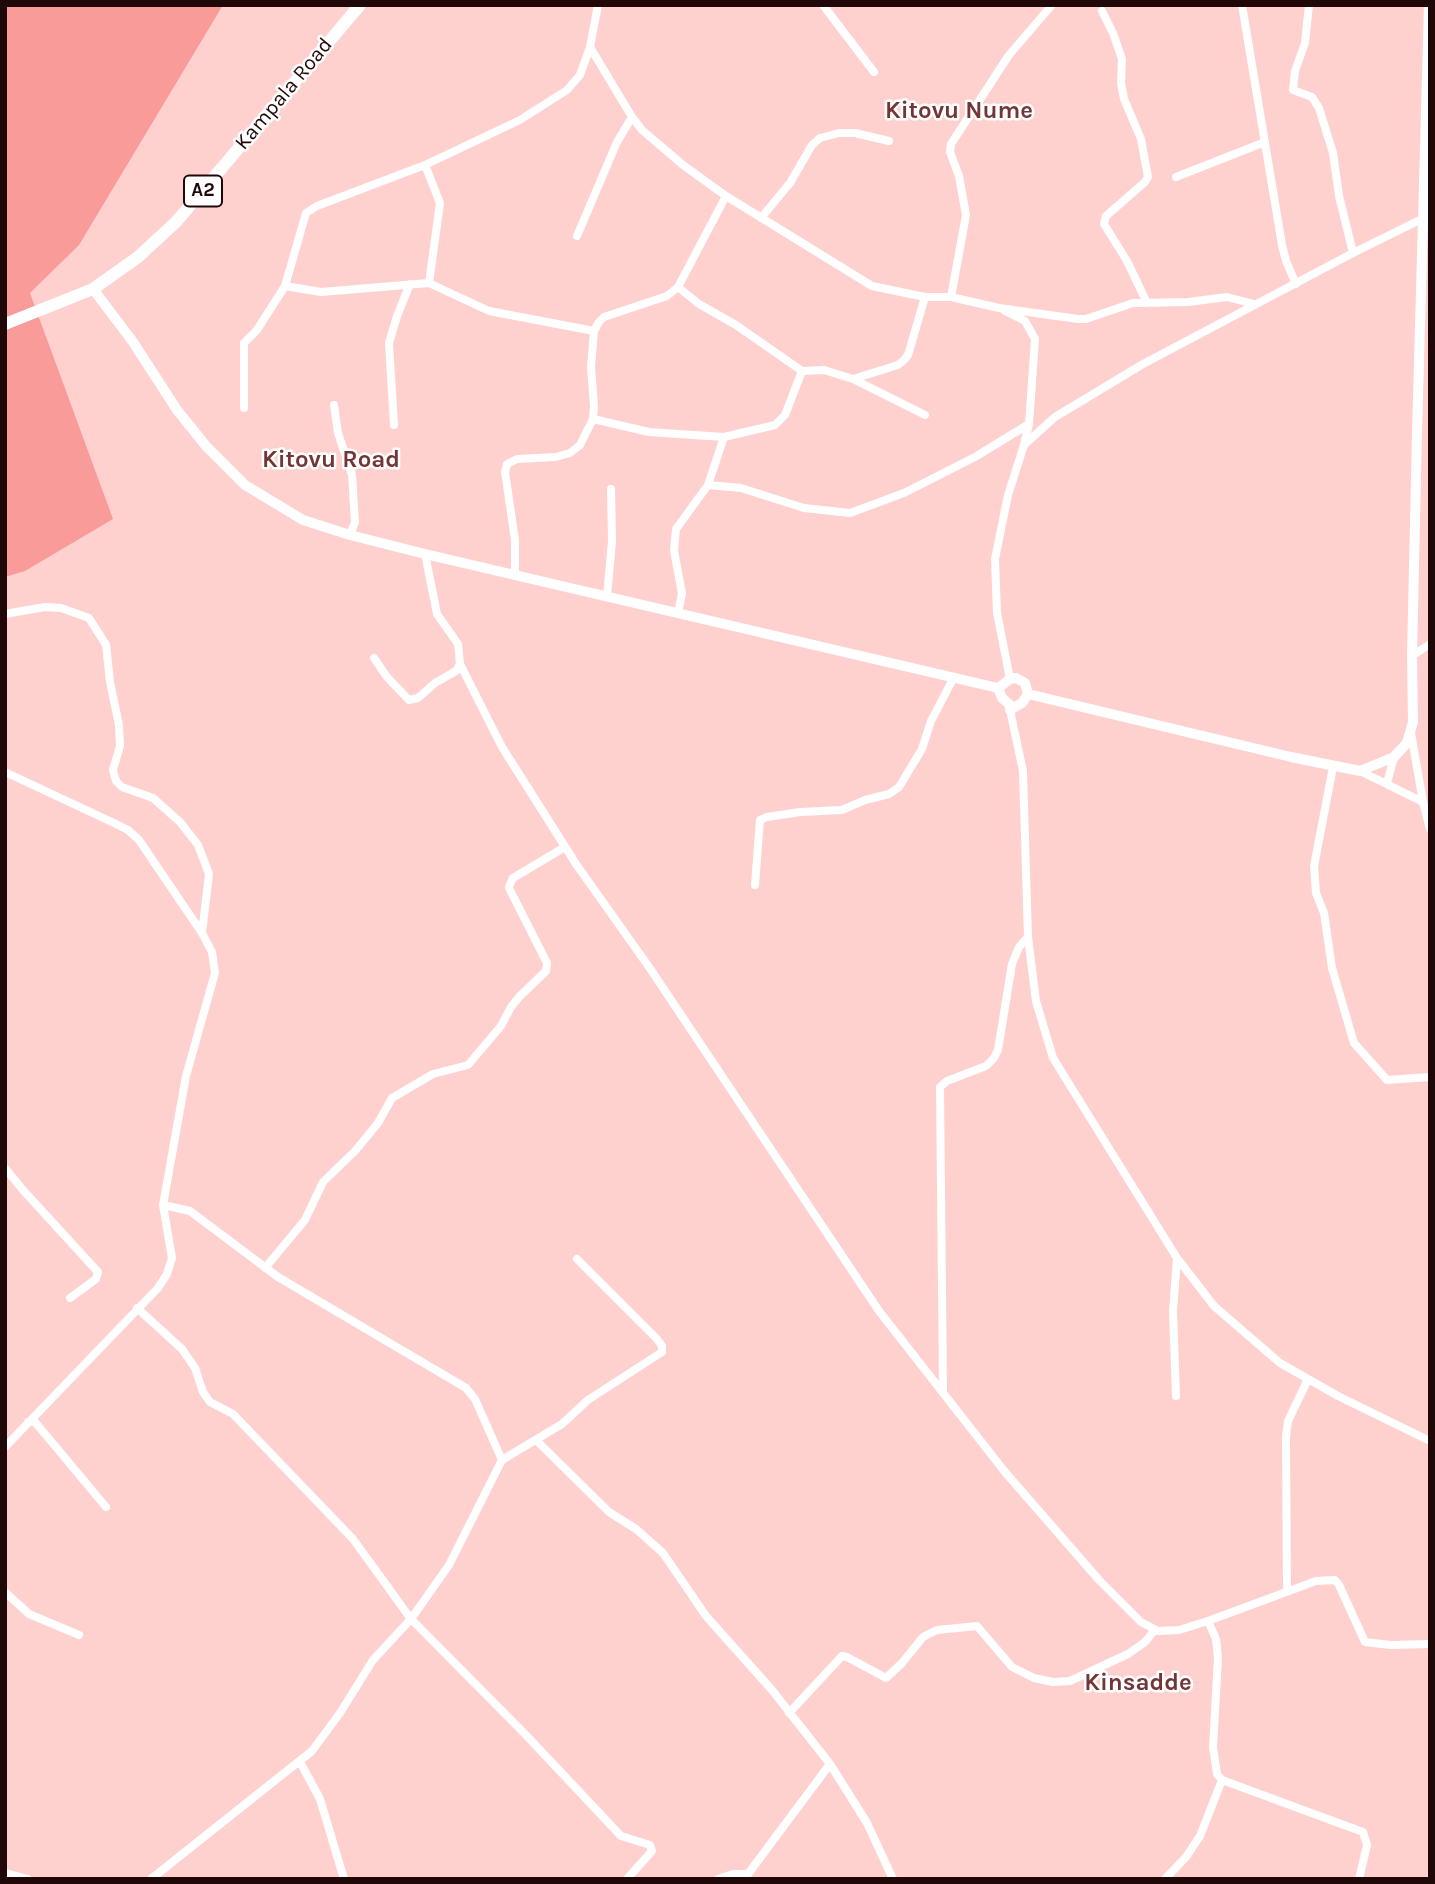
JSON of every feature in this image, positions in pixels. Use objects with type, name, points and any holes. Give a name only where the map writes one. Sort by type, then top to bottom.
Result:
[{"type":"main road","name":"Kampala Road","points":[[5,324],[93,289],[138,257],[176,222],[360,5]]},
{"type":"street","points":[[244,408],[244,343],[257,330],[285,286],[306,213],[317,206],[425,165],[520,120],[567,90],[580,75],[590,47],[598,5]]},
{"type":"street","points":[[823,5],[874,72]]},
{"type":"street","points":[[951,297],[966,222],[966,208],[950,152],[951,144],[1009,55],[1052,5]]},
{"type":"street","points":[[1242,5],[1282,245],[1296,284]]},
{"type":"street","points":[[1309,5],[1305,43],[1293,90],[1312,97],[1319,108],[1333,153],[1339,196],[1353,253]]},
{"type":"street","points":[[1429,5],[1426,217],[1411,733],[1430,829]]},
{"type":"street","points":[[1102,11],[1114,33],[1122,59],[1121,83],[1124,99],[1141,139],[1148,177],[1106,216],[1104,224],[1127,261],[1147,303]]},
{"type":"street","points":[[590,47],[642,130],[683,165],[726,196],[872,286],[925,297],[951,297],[1078,320],[1122,305],[1227,297],[1254,304]]},
{"type":"street","points":[[577,236],[617,142],[632,117]]},
{"type":"street","points":[[761,218],[790,183],[812,145],[820,138],[839,133],[855,133],[889,141]]},
{"type":"street","points":[[1175,177],[1265,142]]},
{"type":"street","points":[[425,165],[440,204],[429,283]]},
{"type":"street","points":[[515,575],[515,540],[505,472],[507,464],[517,459],[556,457],[570,453],[580,445],[593,419],[591,367],[594,331],[599,322],[604,317],[667,296],[678,287],[726,196]]},
{"type":"street","points":[[1024,445],[1055,417],[1143,364],[1426,217]]},
{"type":"street","points":[[285,286],[321,292],[429,283],[489,311],[594,331]]},
{"type":"street","points":[[394,425],[389,343],[410,284]]},
{"type":"street","points":[[678,287],[699,304],[736,325],[802,371],[824,370],[853,379],[925,415]]},
{"type":"street","points":[[93,289],[134,342],[177,410],[206,446],[245,485],[303,520],[425,554],[998,688]]},
{"type":"street","points":[[853,379],[898,365],[904,360],[908,355],[925,297]]},
{"type":"street","points":[[999,307],[1025,321],[1035,339],[1028,424],[1008,495],[995,569],[997,613],[1010,679]]},
{"type":"street","points":[[593,419],[649,432],[724,437],[780,422],[802,371]]},
{"type":"street","points":[[334,405],[338,433],[352,475],[355,522],[350,535]]},
{"type":"street","points":[[708,485],[741,488],[804,508],[850,513],[904,493],[975,457],[1028,424]]},
{"type":"street","points":[[678,614],[681,582],[673,541],[676,529],[708,485],[724,437]]},
{"type":"street","points":[[607,597],[612,541],[611,489]]},
{"type":"street","points":[[425,554],[437,614],[458,644],[460,664],[502,747],[565,847],[649,967],[879,1311],[1005,1472],[1099,1580],[1141,1622],[1154,1631],[1179,1630],[1316,1581],[1335,1580],[1365,1642],[1390,1645],[1430,1644]]},
{"type":"street","points":[[5,614],[45,607],[61,608],[89,618],[106,645],[119,724],[120,746],[113,770],[116,781],[122,787],[153,798],[180,822],[198,845],[209,874],[202,933]]},
{"type":"street","points":[[1412,656],[1430,644]]},
{"type":"street","points":[[374,658],[409,701],[418,698],[435,683],[456,671],[460,664]]},
{"type":"street","points":[[755,886],[760,820],[800,812],[842,810],[865,800],[890,794],[899,787],[922,748],[931,721],[954,677]]},
{"type":"street","points":[[998,688],[1010,679],[1025,683],[1028,694],[1026,699],[1010,710]]},
{"type":"street","points":[[998,688],[1002,698],[1010,705],[1023,771],[1028,937],[1037,1001],[1053,1058],[1177,1258],[1214,1306],[1280,1363],[1403,1430],[1430,1441]]},
{"type":"street","points":[[1028,694],[1333,767],[1360,771],[1423,802]]},
{"type":"street","points":[[1360,771],[1394,757],[1407,743],[1411,733]]},
{"type":"street","points":[[1387,783],[1394,757]]},
{"type":"street","points":[[1333,767],[1314,866],[1316,893],[1324,913],[1332,968],[1354,1043],[1387,1080],[1430,1076]]},
{"type":"street","points":[[5,772],[128,830],[139,840],[202,933],[212,952],[215,973],[186,1076],[163,1205],[172,1258],[167,1274],[158,1288],[5,1447]]},
{"type":"street","points":[[265,1268],[305,1220],[323,1182],[355,1151],[378,1123],[392,1098],[433,1073],[468,1065],[501,1026],[519,997],[546,971],[547,963],[509,888],[513,878],[565,847]]},
{"type":"street","points":[[943,1392],[940,1087],[947,1081],[986,1066],[998,1050],[1012,964],[1019,947],[1028,937]]},
{"type":"street","points":[[5,1168],[98,1272],[96,1279],[70,1298]]},
{"type":"street","points":[[163,1205],[190,1211],[265,1268],[466,1388],[475,1399],[502,1460]]},
{"type":"street","points":[[1176,1396],[1173,1311],[1177,1258]]},
{"type":"street","points":[[151,1879],[312,1751],[373,1660],[411,1619],[449,1565],[502,1460],[537,1441],[562,1424],[588,1400],[662,1352],[662,1346],[657,1339],[577,1259]]},
{"type":"street","points":[[137,1308],[181,1349],[195,1368],[203,1392],[210,1402],[233,1414],[353,1539],[411,1619],[621,1836],[650,1846],[652,1850],[627,1879]]},
{"type":"street","points":[[1287,1591],[1286,1437],[1289,1421],[1308,1379]]},
{"type":"street","points":[[28,1422],[35,1422],[106,1507]]},
{"type":"street","points":[[537,1441],[609,1512],[635,1529],[663,1553],[706,1616],[772,1690],[830,1764],[867,1823],[893,1879]]},
{"type":"street","points":[[5,1592],[29,1614],[79,1635]]},
{"type":"street","points":[[1208,1621],[1216,1639],[1218,1658],[1213,1747],[1217,1774],[1222,1780],[1363,1832],[1367,1845],[1359,1879]]},
{"type":"street","points":[[789,1713],[842,1656],[886,1678],[923,1637],[937,1630],[977,1626],[1012,1667],[1034,1678],[1053,1682],[1070,1681],[1128,1654],[1145,1642],[1154,1631]]},
{"type":"street","points":[[300,1762],[320,1799],[344,1879]]},
{"type":"street","points":[[718,1879],[733,1874],[747,1876],[830,1764]]},
{"type":"street","points":[[1165,1879],[1186,1857],[1200,1836],[1222,1780]]},
{"type":"street","points":[[5,1873],[28,1879]]},
{"type":"shaded area","points":[[5,5],[223,5],[79,245],[30,293],[113,519],[25,571],[5,577]]},
{"type":"district","name":"Kitovu Nume","points":[[959,111]]},
{"type":"district","name":"Kitovu Road","points":[[331,460]]},
{"type":"district","name":"Kinsadde","points":[[1138,1683]]}]
